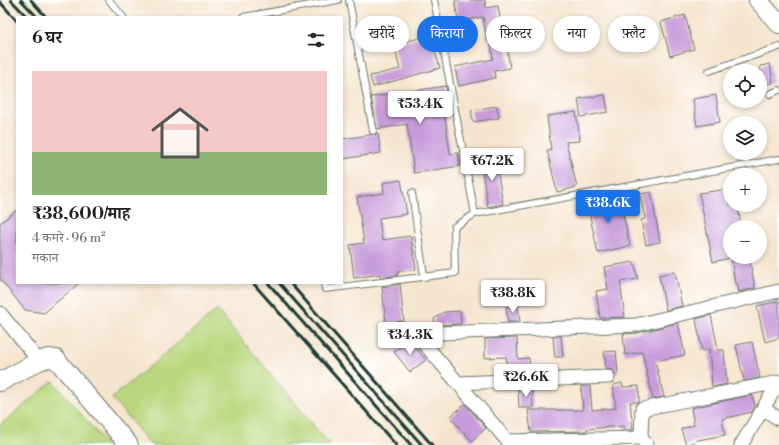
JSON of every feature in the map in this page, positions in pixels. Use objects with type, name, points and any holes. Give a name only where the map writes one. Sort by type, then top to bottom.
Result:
[{"type":"street","points":[[758,0],[779,24]]},
{"type":"street","points":[[779,291],[636,325],[416,334],[509,443],[644,442],[642,409],[779,382]]},
{"type":"street","points":[[0,313],[39,361]]},
{"type":"street","points":[[0,382],[39,361],[48,358],[56,360],[129,445]]},
{"type":"street","points":[[0,395],[13,383],[18,373]]},
{"type":"street","points":[[457,383],[608,377]]},
{"type":"street","points":[[741,445],[779,382]]},
{"type":"street","points":[[764,409],[779,419]]},
{"type":"lane","points":[[109,0],[121,16]]},
{"type":"lane","points":[[248,16],[338,0]]},
{"type":"lane","points":[[349,0],[373,131]]},
{"type":"lane","points":[[434,0],[475,214]]},
{"type":"lane","points":[[284,10],[285,16]]},
{"type":"lane","points":[[709,71],[779,47]]},
{"type":"lane","points":[[770,94],[779,90]]},
{"type":"lane","points":[[324,284],[325,289],[456,273],[454,227],[475,214],[779,159]]},
{"type":"lane","points":[[412,193],[424,276]]},
{"type":"green space","points":[[217,310],[330,445],[151,445],[112,398]]},
{"type":"green space","points":[[53,381],[107,445],[0,445],[0,425]]},
{"type":"building","points":[[455,0],[485,0],[486,8],[498,6],[500,16],[486,16],[486,34],[483,17],[457,16]]},
{"type":"building","points":[[685,15],[694,49],[670,56],[661,22]]},
{"type":"building","points":[[417,39],[417,52],[435,52],[440,68],[373,87],[370,76],[400,69],[396,52],[409,52],[409,41]]},
{"type":"building","points":[[492,52],[508,52],[510,68],[494,71],[495,78],[459,86],[455,67],[493,59]]},
{"type":"building","points":[[770,64],[773,83],[767,84],[767,65]]},
{"type":"building","points":[[446,86],[450,108],[444,109],[450,154],[458,153],[460,166],[414,173],[407,124],[377,129],[371,97]]},
{"type":"building","points":[[605,95],[608,112],[581,117],[578,99]]},
{"type":"building","points":[[716,95],[720,122],[697,126],[693,99]]},
{"type":"building","points":[[497,106],[499,118],[473,122],[471,110]]},
{"type":"building","points":[[576,112],[580,141],[566,142],[577,187],[557,192],[547,150],[551,149],[547,116]]},
{"type":"building","points":[[378,134],[381,153],[343,159],[343,139]]},
{"type":"building","points":[[495,156],[503,204],[488,207],[480,159]]},
{"type":"building","points":[[401,180],[407,214],[379,218],[382,240],[411,236],[416,269],[398,272],[398,275],[381,278],[380,274],[354,278],[350,245],[364,243],[357,197],[384,193],[383,183]]},
{"type":"building","points":[[723,190],[723,212],[739,212],[740,220],[723,220],[723,260],[713,262],[699,193]]},
{"type":"building","points":[[651,192],[660,242],[646,245],[641,220],[645,219],[640,194]]},
{"type":"building","points":[[619,196],[630,246],[598,253],[587,203]]},
{"type":"building","points":[[16,211],[16,284],[78,284],[44,313],[25,310],[0,279],[0,223]]},
{"type":"building","points":[[634,262],[638,279],[620,282],[625,317],[600,318],[596,291],[608,289],[604,267]]},
{"type":"building","points":[[732,264],[750,264],[755,288],[739,292],[737,283],[735,283]]},
{"type":"building","points":[[675,272],[682,306],[666,310],[659,275]]},
{"type":"building","points":[[400,284],[404,321],[386,323],[382,287]]},
{"type":"building","points":[[779,301],[779,338],[765,342],[757,306]]},
{"type":"building","points":[[518,306],[520,322],[508,322],[506,307]]},
{"type":"building","points":[[460,311],[461,324],[435,325],[434,319],[444,312]]},
{"type":"building","points":[[711,315],[718,350],[724,350],[727,384],[712,387],[709,349],[702,351],[696,319]]},
{"type":"building","points":[[678,323],[685,355],[655,361],[664,397],[653,399],[642,352],[625,355],[623,334],[638,333]]},
{"type":"building","points":[[553,336],[561,336],[563,357],[555,357]]},
{"type":"building","points":[[517,338],[518,359],[529,358],[530,372],[508,373],[506,357],[485,358],[485,339]]},
{"type":"building","points":[[409,340],[426,360],[410,372],[394,352]]},
{"type":"building","points":[[752,342],[760,378],[744,381],[736,345]]},
{"type":"building","points":[[616,351],[618,373],[615,374],[611,370],[606,369],[604,352]]},
{"type":"building","points":[[622,383],[623,387],[639,386],[639,402],[630,402],[633,430],[624,430],[623,426],[587,429],[587,431],[531,432],[528,410],[583,410],[581,386],[590,386],[592,410],[616,408],[613,385]]},
{"type":"building","points":[[532,388],[533,408],[519,408],[518,389]]},
{"type":"building","points":[[752,395],[755,406],[752,412],[722,419],[725,435],[698,440],[686,445],[681,429],[694,425],[691,408]]},
{"type":"building","points":[[465,404],[486,428],[472,441],[450,417]]},
{"type":"railway","points":[[11,0],[26,16]]},
{"type":"railway","points":[[21,0],[36,16]]},
{"type":"railway","points":[[31,0],[45,16]]},
{"type":"railway","points":[[0,2],[16,20]]},
{"type":"railway","points":[[254,284],[396,445]]},
{"type":"railway","points":[[269,284],[411,445]]},
{"type":"railway","points":[[280,284],[422,445]]},
{"type":"railway","points":[[291,284],[432,445]]}]
